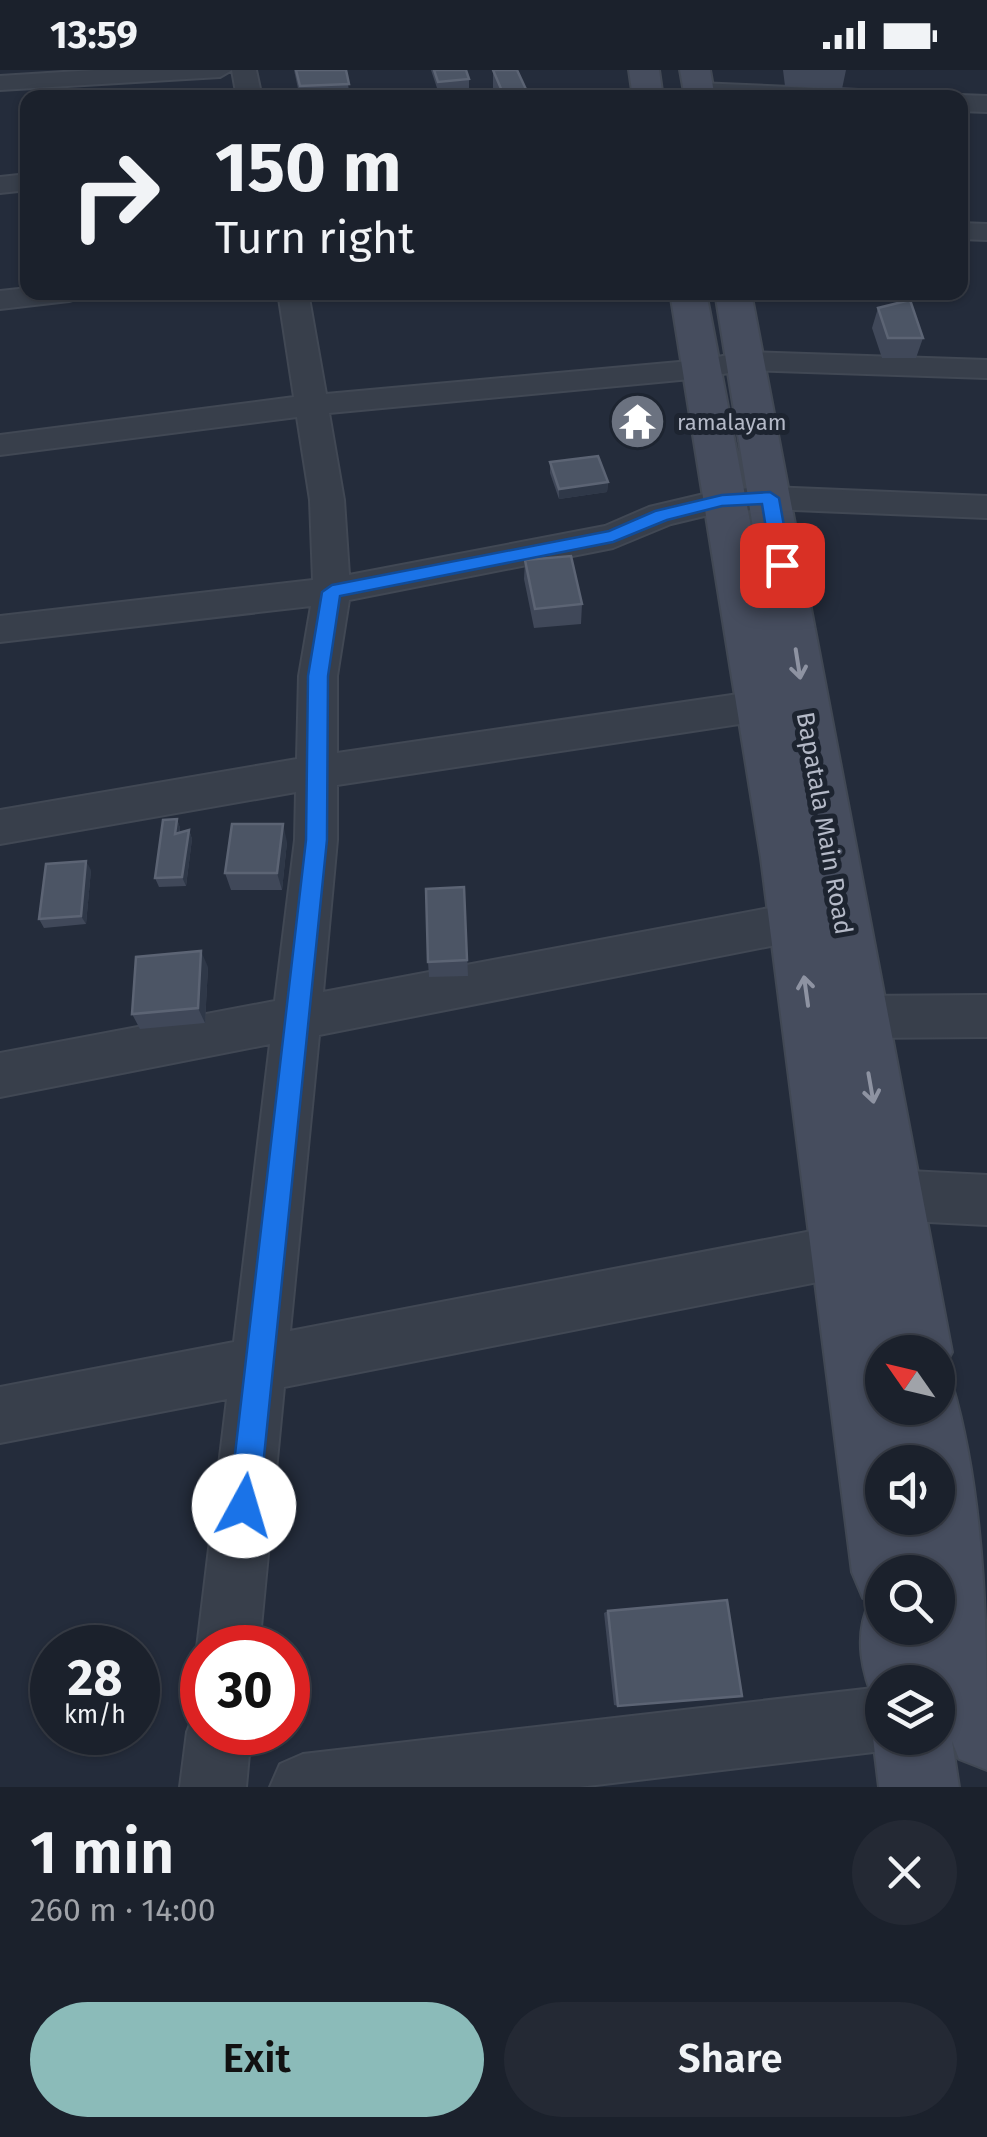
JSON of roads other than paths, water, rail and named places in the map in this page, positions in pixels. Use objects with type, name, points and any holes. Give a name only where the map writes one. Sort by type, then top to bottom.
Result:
[{"type":"main road","points":[[692,300],[723,365]]},
{"type":"main road","name":"Bapatala Main Road","points":[[732,300],[723,365],[746,499],[858,1016],[915,1335]]},
{"type":"main road","points":[[746,499],[759,706],[796,922],[887,1555]]},
{"type":"main road","points":[[931,1425],[984,1696]]},
{"type":"main road","points":[[914,1755],[919,1787]]},
{"type":"street","points":[[0,84],[220,70]]},
{"type":"street","points":[[698,86],[752,90]]},
{"type":"street","points":[[231,1625],[316,840],[318,676],[332,592],[327,500],[295,300]]},
{"type":"street","points":[[0,445],[310,405],[723,365],[987,369]]},
{"type":"street","points":[[0,629],[332,592],[613,536],[661,516],[746,499],[987,507]]},
{"type":"street","points":[[0,827],[317,772],[759,706]]},
{"type":"street","points":[[0,1075],[796,922]]},
{"type":"street","points":[[858,1016],[987,1016]]},
{"type":"street","points":[[890,1195],[987,1200]]},
{"type":"street","points":[[0,1416],[843,1250]]},
{"type":"street","points":[[303,1787],[865,1720]]},
{"type":"street","points":[[213,1787],[216,1755]]},
{"type":"place","name":"ramalayam","points":[[638,422]]}]
